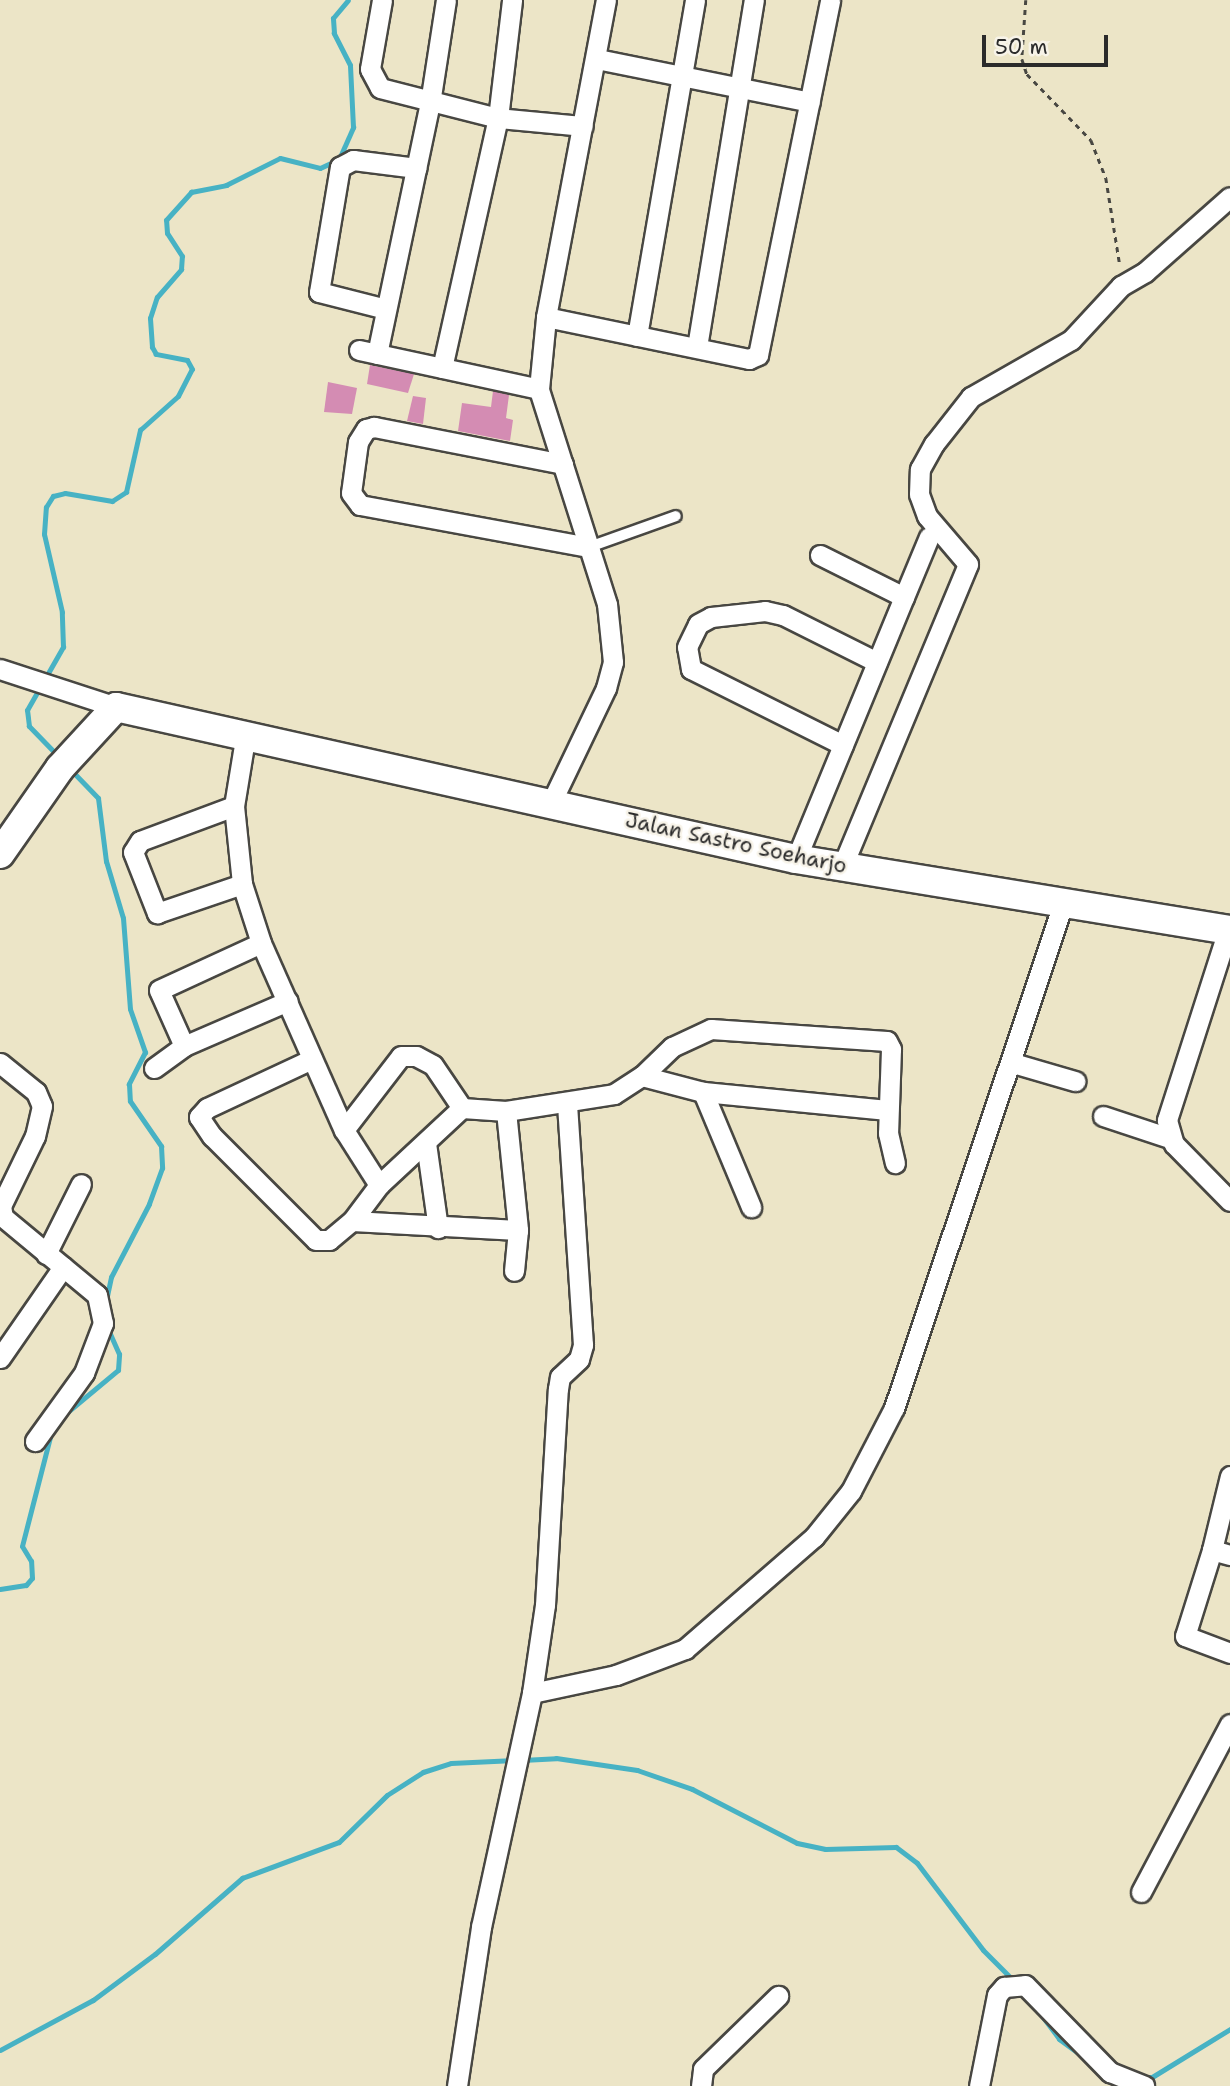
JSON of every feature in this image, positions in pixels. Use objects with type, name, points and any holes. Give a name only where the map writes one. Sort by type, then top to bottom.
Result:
[{"type":"street","points":[[382,0],[370,69],[373,81],[380,88],[430,103],[498,118],[583,126]]},
{"type":"street","points":[[446,0],[430,103],[386,309],[368,352],[539,389]]},
{"type":"street","points":[[442,369],[498,118],[512,0]]},
{"type":"street","points":[[550,805],[606,688],[612,662],[607,604],[539,389],[546,317],[607,0]]},
{"type":"street","points":[[637,336],[695,0]]},
{"type":"street","points":[[697,346],[754,0]]},
{"type":"street","points":[[546,317],[697,346],[749,359],[758,355],[830,0]]},
{"type":"street","points":[[597,59],[810,102]]},
{"type":"street","points":[[386,309],[319,292],[340,167],[353,160],[416,168]]},
{"type":"street","points":[[842,867],[968,564],[927,516],[919,494],[920,469],[971,397],[1071,340],[1121,286],[1145,272],[1230,197]]},
{"type":"street","points":[[563,464],[374,427],[366,429],[358,442],[351,492],[360,505],[589,547]]},
{"type":"street","points":[[796,859],[929,537]]},
{"type":"street","points":[[820,555],[904,597]]},
{"type":"street","points":[[843,744],[691,669],[687,647],[698,624],[710,617],[765,611],[783,615],[877,662]]},
{"type":"street","points":[[0,669],[116,707],[67,759],[0,855]]},
{"type":"street","name":"Jalan Sastro Soeharjo","points":[[116,707],[245,739],[339,755],[796,859],[1229,930]]},
{"type":"street","points":[[245,739],[234,806],[242,884],[261,943],[344,1130],[379,1185]]},
{"type":"street","points":[[234,806],[140,841],[133,852],[158,913],[242,884]]},
{"type":"street","points":[[532,1693],[616,1675],[685,1649],[814,1537],[851,1491],[894,1408],[1013,1063],[1063,904]]},
{"type":"street","points":[[1169,1138],[1168,1110],[1229,930]]},
{"type":"street","points":[[184,1046],[159,990],[261,943]]},
{"type":"street","points":[[154,1068],[184,1046],[288,1001]]},
{"type":"street","points":[[312,1059],[207,1108],[199,1117],[305,1233],[329,1240],[352,1221],[379,1185],[462,1108],[506,1111],[567,1105],[614,1094],[642,1076],[672,1047],[711,1029],[856,1035],[887,1041],[891,1049],[888,1110],[895,1163]]},
{"type":"street","points":[[344,1130],[401,1056],[416,1056],[433,1065],[462,1108]]},
{"type":"street","points":[[0,1063],[36,1091],[41,1106],[35,1136],[1,1206],[3,1217],[97,1294],[103,1323],[83,1373],[35,1441]]},
{"type":"street","points":[[1013,1063],[1075,1081]]},
{"type":"street","points":[[642,1076],[703,1092],[888,1110]]},
{"type":"street","points":[[703,1092],[751,1207]]},
{"type":"street","points":[[457,2086],[481,1927],[532,1693],[555,1495],[560,1377],[579,1359],[583,1345],[567,1105]]},
{"type":"street","points":[[506,1111],[518,1230],[514,1271]]},
{"type":"street","points":[[1103,1116],[1169,1138],[1230,1200]]},
{"type":"street","points":[[426,1143],[438,1228]]},
{"type":"street","points":[[46,1254],[81,1184]]},
{"type":"street","points":[[352,1221],[438,1228],[518,1230]]},
{"type":"street","points":[[0,1358],[63,1267]]},
{"type":"street","points":[[1230,1476],[1221,1552],[1185,1636],[1230,1653]]},
{"type":"street","points":[[1141,1892],[1230,1724]]},
{"type":"street","points":[[979,2086],[997,1995],[1017,1986],[1106,2074],[1144,2086]]},
{"type":"street","points":[[701,2086],[703,2069],[778,1996]]},
{"type":"lane","points":[[589,547],[676,516]]},
{"type":"path","points":[[1026,0],[1022,59],[1037,89],[1061,106],[1091,140],[1109,191],[1121,286]]},
{"type":"building","points":[[370,365],[414,374],[408,393],[367,384]]},
{"type":"building","points":[[328,382],[357,388],[352,414],[324,412]]},
{"type":"building","points":[[493,391],[509,395],[506,418],[513,420],[510,441],[458,431],[462,403],[491,407]]},
{"type":"building","points":[[413,396],[426,398],[423,424],[407,421]]},
{"type":"waterway","points":[[60,758],[29,726],[27,710],[63,647],[62,612],[44,534],[46,507],[53,496],[65,493],[112,501],[126,492],[140,430],[178,396],[192,369],[187,360],[156,354],[152,347],[150,318],[157,297],[181,269],[182,256],[167,233],[166,220],[191,192],[226,185],[280,158],[320,168],[339,159],[353,127],[350,65],[334,33],[333,18],[348,0]]},
{"type":"waterway","points":[[71,770],[98,798],[106,861],[123,918],[130,1009],[145,1052],[129,1084],[130,1101],[161,1146],[162,1168],[149,1204],[111,1277],[106,1300]]},
{"type":"waterway","points":[[65,1414],[118,1370],[119,1354],[108,1329]]},
{"type":"waterway","points":[[0,1589],[26,1585],[32,1578],[31,1561],[22,1546],[52,1429]]},
{"type":"waterway","points":[[522,1760],[556,1758],[637,1770],[692,1789],[797,1843],[825,1849],[896,1847],[917,1863],[983,1950],[1013,1980]]},
{"type":"waterway","points":[[0,2050],[93,2000],[155,1954],[242,1878],[339,1842],[387,1795],[423,1772],[451,1763],[512,1760]]},
{"type":"waterway","points":[[1039,2012],[1059,2039],[1081,2055]]},
{"type":"waterway","points":[[1142,2077],[1152,2077],[1230,2029]]}]
